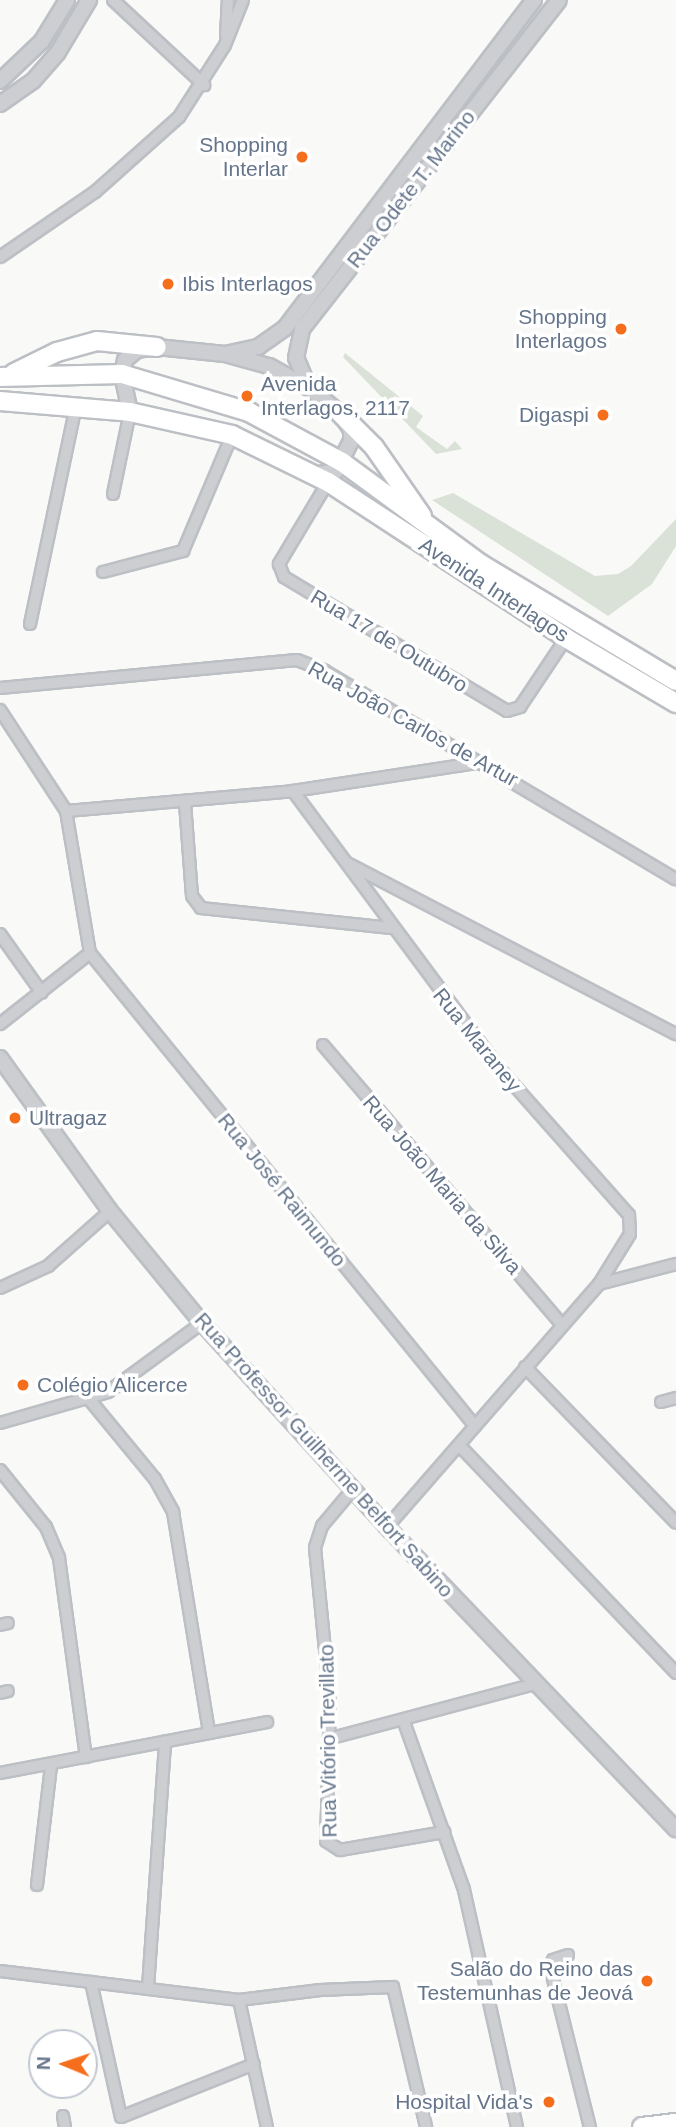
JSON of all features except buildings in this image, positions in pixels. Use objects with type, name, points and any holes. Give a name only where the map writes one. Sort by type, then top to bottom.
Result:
[{"type":"main road","points":[[4,377],[57,352],[97,341],[157,347]]},
{"type":"main road","name":"Avenida Interlagos","points":[[4,377],[122,373],[249,412],[342,462],[432,530],[676,681]]},
{"type":"main road","name":"Avenida Interlagos","points":[[0,401],[130,412],[232,435],[321,478],[566,638],[676,703]]},
{"type":"main road","points":[[340,413],[374,447],[432,530]]},
{"type":"main road","points":[[642,2127],[676,2123]]},
{"type":"street","points":[[0,81],[42,41],[67,0]]},
{"type":"street","points":[[0,104],[33,81],[58,52],[89,0]]},
{"type":"street","points":[[113,0],[204,85]]},
{"type":"street","points":[[225,45],[228,0]]},
{"type":"street","points":[[0,257],[125,168],[179,117],[204,85],[225,45],[243,0]]},
{"type":"street","name":"Rua Odete T. Marino","points":[[225,354],[258,347],[285,328],[534,0]]},
{"type":"street","name":"Rua Odete T. Marino","points":[[309,388],[296,358],[302,329],[559,0]]},
{"type":"street","points":[[113,494],[130,412],[122,373],[130,354],[157,347],[225,354],[269,366],[309,388],[340,413],[352,436],[342,462],[332,473],[321,478]]},
{"type":"street","points":[[30,624],[76,406]]},
{"type":"street","points":[[103,572],[183,551],[232,435]]},
{"type":"street","name":"Rua 17 de Outubro","points":[[321,478],[279,564],[284,577],[507,711],[520,707],[566,638]]},
{"type":"street","name":"Rua João Carlos de Artur","points":[[0,688],[297,660],[325,671],[483,762],[676,879]]},
{"type":"street","points":[[0,710],[66,811],[90,953],[0,1024]]},
{"type":"street","points":[[66,811],[186,803],[293,791],[483,762]]},
{"type":"street","name":"Rua Maraney","points":[[293,791],[391,928],[498,1068],[629,1215],[629,1234],[599,1284],[387,1527]]},
{"type":"street","points":[[186,803],[192,896],[201,908],[391,928]]},
{"type":"street","points":[[345,862],[676,1034]]},
{"type":"street","points":[[0,934],[41,993]]},
{"type":"street","name":"Rua José Raimundo","points":[[90,953],[475,1426]]},
{"type":"street","name":"Rua João Maria da Silva","points":[[323,1045],[562,1325]]},
{"type":"street","name":"Rua Professor Guilherme Belfort Sabino","points":[[0,1058],[110,1211],[202,1322],[387,1527],[534,1684],[676,1829]]},
{"type":"street","points":[[0,1288],[48,1266],[110,1211]]},
{"type":"street","points":[[599,1284],[676,1264]]},
{"type":"street","points":[[0,1423],[89,1399],[120,1385],[202,1322]]},
{"type":"street","points":[[525,1367],[676,1523]]},
{"type":"street","points":[[661,1402],[676,1398]]},
{"type":"street","points":[[89,1399],[155,1479],[173,1511],[209,1732]]},
{"type":"street","points":[[459,1445],[676,1673]]},
{"type":"street","points":[[0,1470],[46,1527],[59,1558],[86,1757]]},
{"type":"street","name":"Rua Vitório Trevillato","points":[[353,1489],[322,1526],[315,1548],[328,1666],[326,1841],[331,1849],[444,1832]]},
{"type":"street","points":[[328,1739],[404,1722],[534,1684]]},
{"type":"street","points":[[0,1773],[51,1766],[267,1722]]},
{"type":"street","points":[[404,1722],[444,1832],[479,1953],[517,2127]]},
{"type":"street","points":[[148,1987],[165,1742]]},
{"type":"street","points":[[37,1885],[51,1766]]},
{"type":"street","points":[[568,1955],[553,1960],[550,1967],[590,2127]]},
{"type":"street","points":[[0,1971],[239,2000],[320,1990],[393,1987],[426,2127]]},
{"type":"street","points":[[91,1982],[121,2117],[254,2064]]},
{"type":"street","points":[[239,2000],[267,2127]]},
{"type":"shaded area","points":[[345,353],[423,416],[416,427],[447,449],[455,441],[462,449],[436,454],[343,357]]},
{"type":"shaded area","points":[[453,493],[595,576],[618,574],[631,566],[676,519],[676,546],[652,584],[608,616],[432,500]]},
{"type":"place","name":"Shopping Interlar","points":[[302,157]]},
{"type":"place","name":"Ibis Interlagos","points":[[168,284]]},
{"type":"place","name":"Shopping Interlagos","points":[[621,329]]},
{"type":"place","name":"Avenida Interlagos, 2117","points":[[247,396]]},
{"type":"place","name":"Digaspi","points":[[603,415]]},
{"type":"place","name":"Ultragaz","points":[[15,1118]]},
{"type":"place","name":"Colégio Alicerce","points":[[23,1385]]},
{"type":"place","name":"Salão do Reino das Testemunhas de Jeová","points":[[647,1981]]},
{"type":"place","name":"Hospital Vida's","points":[[549,2102]]}]
